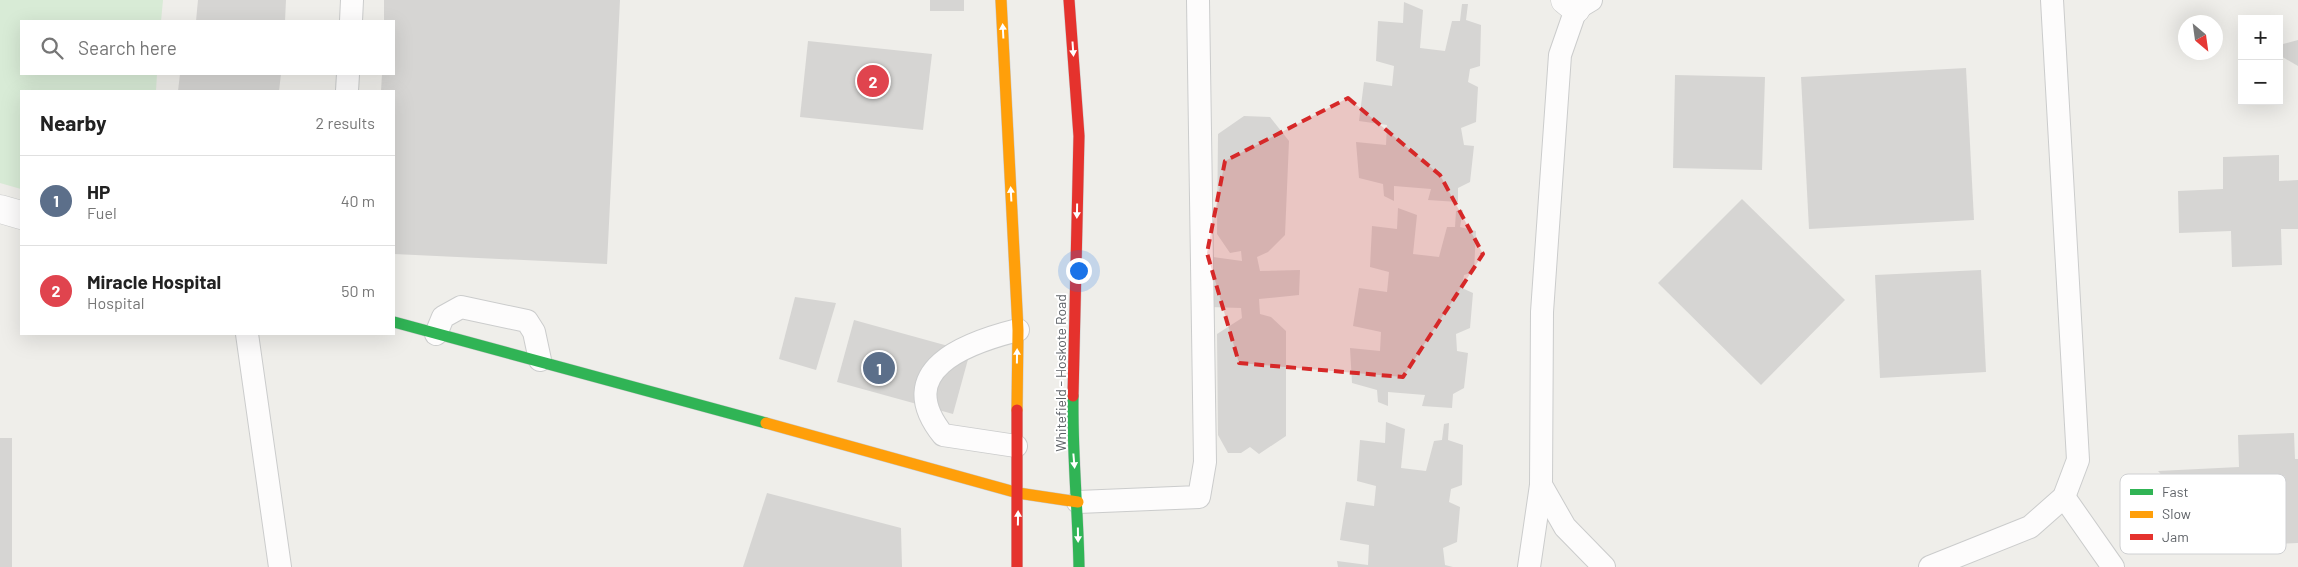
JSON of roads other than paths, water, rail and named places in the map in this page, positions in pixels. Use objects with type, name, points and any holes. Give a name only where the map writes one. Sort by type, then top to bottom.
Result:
[{"type":"main road","points":[[1001,0],[1018,330],[1016,446],[1018,493],[1017,567]]},
{"type":"main road","name":"Whitefield - Hoskote Road","points":[[1070,0],[1079,136],[1072,433],[1078,502],[1079,567]]},
{"type":"main road","points":[[395,322],[540,360],[1018,493],[1078,502]]},
{"type":"street","points":[[0,209],[20,215]]},
{"type":"lane","points":[[351,20],[352,0]]},
{"type":"lane","points":[[1078,502],[1199,497],[1205,462],[1198,0]]},
{"type":"lane","points":[[1930,567],[2030,528],[2064,497],[2078,460],[2052,0]]},
{"type":"lane","points":[[1529,567],[1541,485],[1542,312],[1560,55],[1577,3]]},
{"type":"lane","points":[[347,90],[348,75]]},
{"type":"lane","points":[[436,334],[443,317],[461,307],[527,321],[534,332],[540,360]]},
{"type":"lane","points":[[1016,446],[943,435],[934,424],[925,397],[932,372],[948,356],[979,340],[1018,330]]},
{"type":"lane","points":[[247,335],[280,567]]},
{"type":"lane","points":[[1541,485],[1565,527],[1604,567]]},
{"type":"lane","points":[[2064,497],[2113,567]]},
{"type":"place","name":"Miracle Hospital","points":[[873,81]]},
{"type":"place","name":"HP","points":[[879,368]]}]
